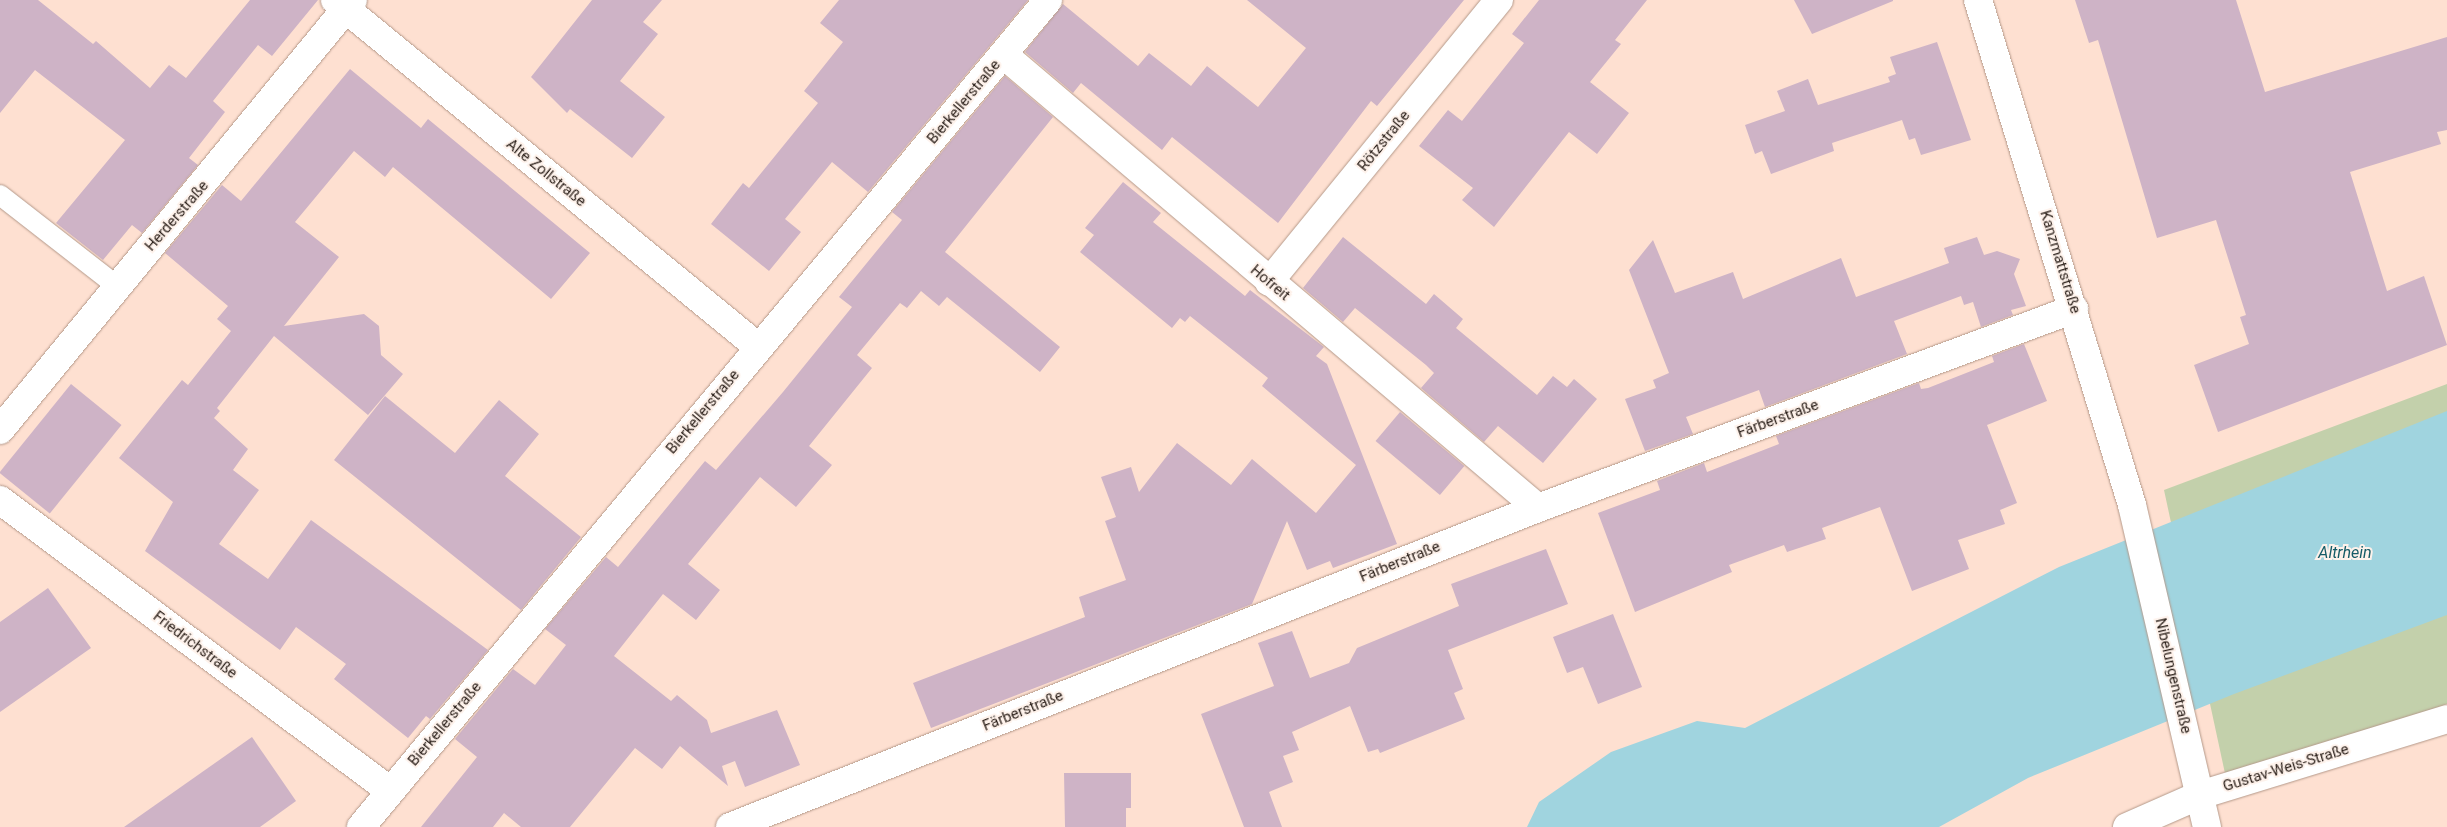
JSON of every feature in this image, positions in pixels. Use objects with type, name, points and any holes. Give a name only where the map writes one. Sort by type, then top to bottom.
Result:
[{"type":"street","name":"Bierkellerstraße","points":[[361,827],[389,790],[757,346],[1004,55],[1048,0]]},
{"type":"street","name":"Rötzstraße","points":[[1269,282],[1499,0]]},
{"type":"street","name":"Kanzmattstraße","points":[[1978,0],[2074,309],[2137,525]]},
{"type":"street","name":"Herderstraße","points":[[0,430],[117,286],[196,196],[345,3]]},
{"type":"street","name":"Alte Zollstraße","points":[[345,3],[757,346]]},
{"type":"street","name":"Hofreit","points":[[1004,55],[1269,282],[1538,508]]},
{"type":"street","name":"Färberstraße","points":[[730,827],[1538,508],[2074,309]]},
{"type":"street","name":"Friedrichstraße","points":[[4,510],[389,790]]},
{"type":"street","name":"Nibelungenstraße","points":[[2137,525],[2207,827]]},
{"type":"street","name":"Gustav-Weis-Straße","points":[[2127,827],[2200,795],[2447,719]]},
{"type":"lane","points":[[0,195],[117,286]]},
{"type":"green space","points":[[2447,384],[2447,704],[2229,792],[2164,490]]},
{"type":"water","name":"Altrhein","points":[[2447,411],[2447,615],[2234,694],[2028,778],[1939,827],[1527,827],[1539,802],[1611,752],[1697,721],[1745,728],[2059,567]]},
{"type":"building","points":[[0,0],[38,0],[93,44],[96,41],[150,88],[169,65],[186,78],[250,0],[318,0],[272,56],[258,45],[213,101],[225,112],[189,158],[198,165],[142,233],[132,225],[103,260],[56,223],[125,140],[35,70],[0,113]]},
{"type":"building","points":[[592,0],[662,0],[643,22],[658,34],[620,81],[665,117],[632,158],[570,109],[567,113],[531,77]]},
{"type":"building","points":[[839,0],[1028,0],[868,192],[832,162],[785,219],[801,232],[769,271],[711,224],[743,183],[749,188],[818,103],[804,91],[843,42],[820,23]]},
{"type":"building","points":[[1247,0],[1464,0],[1377,106],[1371,101],[1278,223],[1172,137],[1162,150],[1081,83],[1073,93],[1025,52],[1063,4],[1138,66],[1149,53],[1191,86],[1207,66],[1258,107],[1306,48]]},
{"type":"building","points":[[1539,0],[1647,0],[1615,40],[1621,44],[1590,82],[1629,113],[1597,154],[1569,132],[1494,227],[1462,200],[1473,188],[1419,146],[1448,110],[1462,121],[1524,43],[1512,34]]},
{"type":"building","points":[[1794,0],[1893,0],[1893,1],[1812,34]]},
{"type":"building","points":[[2075,0],[2236,0],[2265,92],[2447,37],[2447,130],[2437,132],[2441,144],[2350,172],[2387,291],[2424,276],[2447,345],[2218,432],[2194,365],[2249,344],[2240,317],[2246,315],[2216,220],[2157,238],[2098,40],[2089,43]]},
{"type":"building","points":[[1937,42],[1971,140],[1921,155],[1915,138],[1909,140],[1902,120],[1832,143],[1834,151],[1771,174],[1762,151],[1755,154],[1745,125],[1785,111],[1777,91],[1808,79],[1818,105],[1890,82],[1888,77],[1896,74],[1890,57]]},
{"type":"building","points":[[350,69],[421,128],[428,119],[590,253],[551,299],[393,167],[385,177],[354,151],[295,222],[339,257],[284,326],[364,314],[379,326],[381,355],[403,374],[368,415],[274,336],[217,408],[220,411],[214,418],[248,449],[233,470],[259,490],[219,544],[268,579],[311,520],[488,650],[430,719],[426,716],[408,738],[334,679],[346,664],[296,627],[280,650],[145,551],[173,502],[119,458],[182,380],[188,385],[231,331],[217,319],[228,306],[165,253],[222,185],[241,201]]},
{"type":"building","points":[[1005,76],[1053,117],[945,252],[1060,347],[1040,372],[947,297],[939,306],[921,291],[907,308],[900,303],[857,355],[872,368],[809,446],[832,465],[796,507],[760,477],[688,564],[720,590],[696,620],[663,594],[614,656],[671,701],[677,695],[707,720],[711,733],[777,710],[800,765],[745,787],[735,761],[722,766],[728,786],[680,746],[662,769],[635,748],[570,827],[521,827],[504,813],[493,827],[421,827],[477,757],[455,739],[513,669],[535,685],[566,645],[545,629],[606,557],[618,567],[705,461],[716,470],[783,392],[852,307],[839,297],[902,220],[892,212]]},
{"type":"building","points":[[1123,182],[1161,213],[1153,222],[1245,296],[1250,290],[1324,347],[1316,356],[1327,364],[1397,544],[1333,568],[1330,561],[1307,570],[1287,521],[1252,604],[931,728],[913,683],[1085,617],[1079,597],[1126,580],[1105,521],[1116,517],[1101,477],[1131,467],[1139,492],[1177,443],[1231,485],[1252,459],[1316,513],[1356,465],[1262,386],[1268,378],[1190,316],[1185,322],[1180,318],[1172,328],[1080,252],[1094,235],[1085,228]]},
{"type":"building","points":[[1343,237],[1426,304],[1434,294],[1463,319],[1456,328],[1537,395],[1553,376],[1567,387],[1574,379],[1597,399],[1543,463],[1498,426],[1484,442],[1421,388],[1434,373],[1426,365],[1355,308],[1343,322],[1303,288]]},
{"type":"building","points":[[1977,237],[1984,255],[1997,251],[2020,259],[2014,274],[2026,306],[2011,310],[2013,315],[1981,327],[1973,302],[1964,305],[1961,296],[1894,321],[1907,354],[1765,407],[1759,390],[1686,417],[1693,434],[1645,451],[1625,399],[1656,388],[1653,380],[1669,373],[1629,270],[1653,240],[1675,293],[1733,272],[1743,299],[1841,258],[1856,297],[1949,263],[1944,248]]},
{"type":"building","points":[[2024,344],[2047,401],[1987,425],[2017,503],[2000,510],[2005,524],[1958,540],[1969,569],[1912,591],[1880,507],[1822,528],[1826,539],[1787,552],[1784,545],[1729,565],[1732,572],[1635,612],[1598,513],[1660,490],[1657,481],[1704,463],[1707,472],[1779,444],[1776,436],[1919,383],[1921,389],[1928,388],[1994,362],[1992,356]]},
{"type":"building","points":[[71,384],[122,425],[50,514],[0,472]]},
{"type":"building","points":[[385,396],[455,453],[499,400],[539,434],[505,476],[581,537],[521,610],[334,460]]},
{"type":"building","points":[[1400,412],[1464,466],[1440,495],[1376,441]]},
{"type":"building","points":[[1546,549],[1568,604],[1448,650],[1463,689],[1454,693],[1465,719],[1380,753],[1378,749],[1368,752],[1350,706],[1292,732],[1299,750],[1283,756],[1293,782],[1269,792],[1282,827],[1244,827],[1201,714],[1274,686],[1258,643],[1292,631],[1310,678],[1349,663],[1357,648],[1459,606],[1451,584]]},
{"type":"building","points":[[48,588],[91,648],[0,712],[0,622]]},
{"type":"building","points":[[1613,614],[1642,687],[1598,704],[1583,667],[1567,673],[1553,637]]},
{"type":"building","points":[[252,737],[296,801],[260,827],[124,827]]},
{"type":"building","points":[[1064,773],[1131,773],[1131,808],[1126,808],[1126,827],[1065,827]]}]
